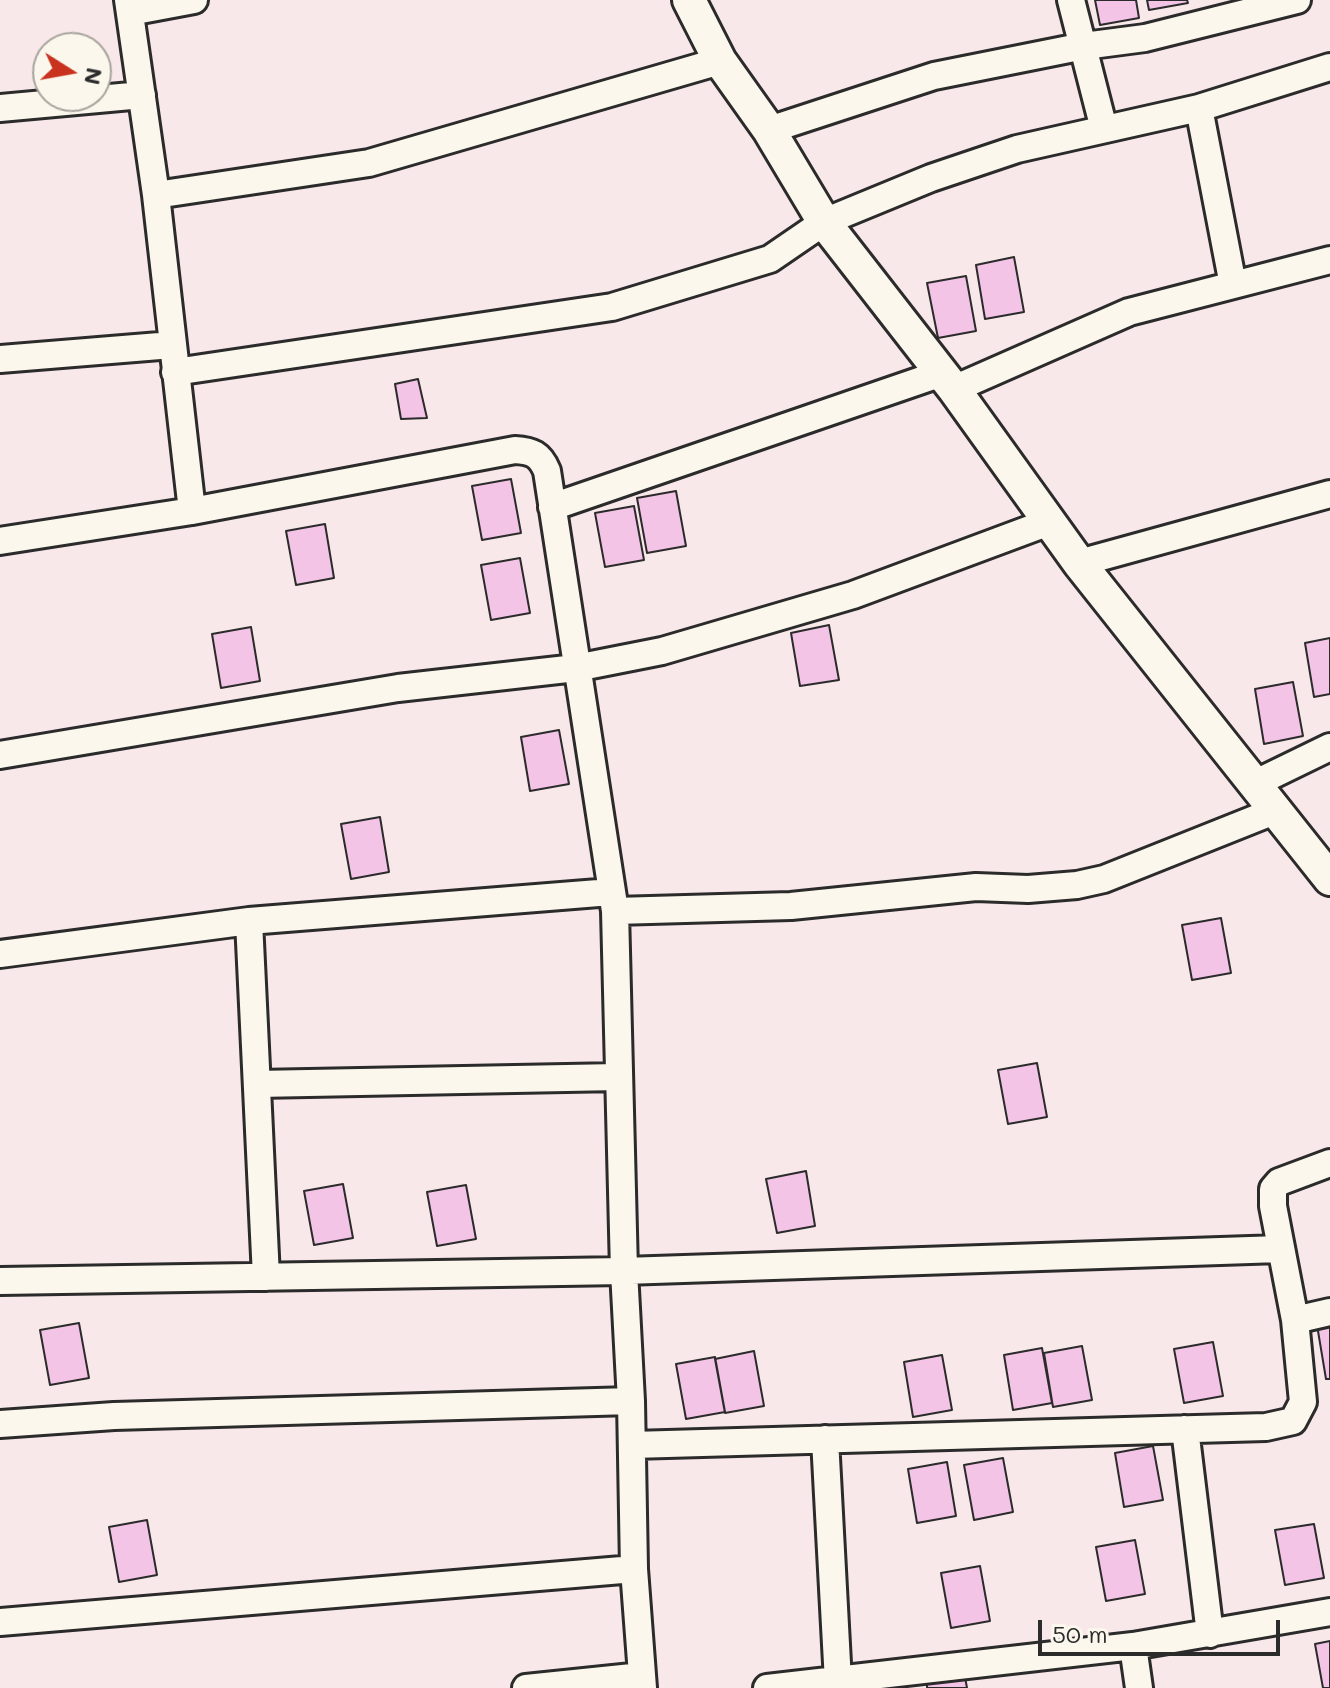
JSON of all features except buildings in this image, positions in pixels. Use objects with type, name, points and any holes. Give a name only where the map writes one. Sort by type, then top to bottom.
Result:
[{"type":"street","points":[[192,511],[156,195],[129,6],[194,0]]},
{"type":"street","points":[[689,0],[720,61],[769,130],[824,222],[948,381],[1079,563],[1330,879]]},
{"type":"street","points":[[1071,0],[1104,129]]},
{"type":"street","points":[[769,130],[934,76],[1084,46],[1145,38],[1297,0]]},
{"type":"street","points":[[156,195],[369,163],[720,61]]},
{"type":"street","points":[[175,372],[612,307],[770,259],[824,222],[931,178],[1017,149],[1199,108],[1330,67]]},
{"type":"street","points":[[0,108],[142,95]]},
{"type":"street","points":[[1199,108],[1233,285]]},
{"type":"street","points":[[552,507],[948,381],[1129,312],[1330,260]]},
{"type":"street","points":[[0,359],[172,345]]},
{"type":"street","points":[[0,541],[192,511],[515,450],[529,451],[541,457],[547,471],[613,902],[634,1569],[642,1682],[526,1688]]},
{"type":"street","points":[[1079,563],[1330,494]]},
{"type":"street","points":[[0,755],[398,688],[576,668],[662,651],[853,595],[1049,522]]},
{"type":"street","points":[[1256,783],[1330,747]]},
{"type":"street","points":[[0,954],[249,921],[613,902],[791,906],[976,887],[1028,889],[1077,885],[1104,879],[1277,810]]},
{"type":"street","points":[[249,921],[266,1277]]},
{"type":"street","points":[[257,1084],[618,1077]]},
{"type":"street","points":[[632,1445],[1266,1427],[1293,1421],[1303,1402],[1295,1320],[1280,1249],[1273,1189],[1279,1182],[1330,1163]]},
{"type":"street","points":[[0,1281],[624,1271],[1280,1249]]},
{"type":"street","points":[[1295,1320],[1330,1312]]},
{"type":"street","points":[[0,1424],[114,1416],[631,1401]]},
{"type":"street","points":[[1185,1429],[1210,1634]]},
{"type":"street","points":[[825,1439],[838,1682]]},
{"type":"street","points":[[0,1622],[634,1569]]},
{"type":"street","points":[[767,1688],[1133,1646],[1330,1612]]},
{"type":"street","points":[[1133,1646],[1139,1688]]}]
